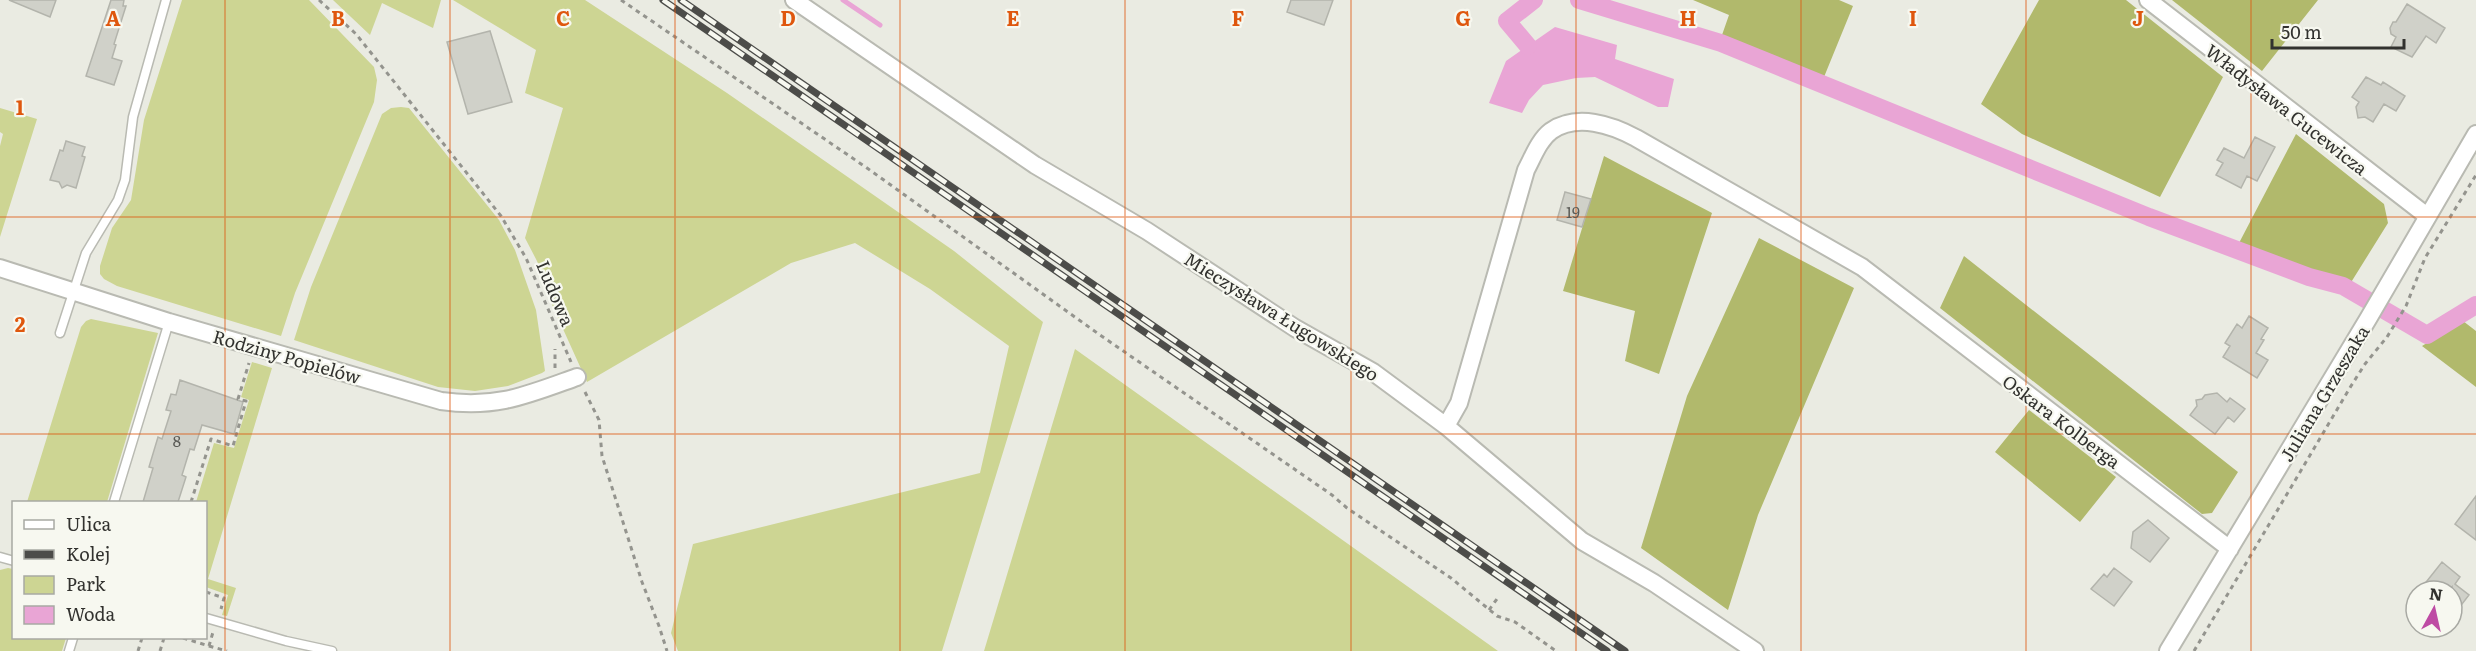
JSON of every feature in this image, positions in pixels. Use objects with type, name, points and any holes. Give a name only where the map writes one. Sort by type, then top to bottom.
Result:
[{"type":"street","name":"Mieczysława Ługowskiego","points":[[794,0],[1035,165],[1147,231],[1295,328],[1373,372],[1446,426],[1582,541],[1654,583],[1755,651]]},
{"type":"street","name":"Władysława Gucewicza","points":[[2148,0],[2427,216]]},
{"type":"street","name":"Oskara Kolberga","points":[[1446,426],[1459,403],[1526,170],[1539,145],[1552,131],[1567,124],[1586,122],[1603,124],[1620,130],[1862,267],[1895,290],[1941,329],[2230,549]]},
{"type":"street","name":"Juliana Grzeszaka","points":[[2168,651],[2368,319],[2476,134]]},
{"type":"street","name":"Rodziny Popielów","points":[[0,268],[169,322],[441,401],[460,404],[504,402],[577,377]]},
{"type":"lane","points":[[60,333],[86,253],[118,200],[125,180],[133,117],[166,0]]},
{"type":"lane","points":[[114,501],[169,322]]},
{"type":"lane","points":[[207,618],[286,641],[332,651]]},
{"type":"path","name":"Ludowa","points":[[319,0],[356,34],[501,216],[526,258],[577,377],[600,420],[602,456],[633,556],[667,651]]},
{"type":"path","points":[[621,0],[867,168],[1110,342],[1451,578],[1497,616],[1515,622],[1556,651]]},
{"type":"path","points":[[2194,651],[2351,386],[2406,306],[2426,258],[2476,175]]},
{"type":"path","points":[[551,373],[556,362],[555,349]]},
{"type":"path","points":[[191,501],[211,440],[232,446],[246,401],[238,399],[250,358]]},
{"type":"path","points":[[207,592],[224,598],[209,646]]},
{"type":"path","points":[[1489,610],[1499,596]]},
{"type":"path","points":[[186,639],[228,651]]},
{"type":"green space","points":[[182,0],[309,0],[374,67],[377,80],[374,102],[295,293],[281,336],[117,286],[100,274],[100,266],[112,228],[131,200],[144,120]]},
{"type":"green space","points":[[333,0],[441,0],[433,28],[382,3],[370,35]]},
{"type":"green space","points":[[453,0],[585,0],[727,93],[954,251],[1043,322],[942,651],[678,651],[671,633],[693,544],[980,473],[1009,346],[930,289],[855,243],[791,263],[587,382],[549,298],[537,261],[525,238],[563,108],[525,93],[536,50]]},
{"type":"green space","points":[[1693,0],[1839,0],[1853,6],[1824,77],[1722,35],[1729,15]]},
{"type":"green space","points":[[2039,0],[2126,0],[2223,77],[2160,197],[2022,134],[1981,104]]},
{"type":"green space","points":[[2172,0],[2318,0],[2262,71]]},
{"type":"green space","points":[[0,108],[37,119],[0,237],[0,146],[3,134],[0,132]]},
{"type":"green space","points":[[391,108],[409,108],[499,220],[515,250],[536,310],[545,371],[542,373],[508,386],[475,391],[438,387],[294,340],[311,287],[382,114]]},
{"type":"green space","points":[[2296,134],[2384,204],[2388,223],[2350,284],[2239,243]]},
{"type":"green space","points":[[1604,156],[1712,213],[1659,374],[1625,361],[1635,311],[1563,291]]},
{"type":"green space","points":[[1759,238],[1854,288],[1758,515],[1728,610],[1641,548],[1687,396]]},
{"type":"green space","points":[[1964,256],[2238,472],[2212,513],[2202,514],[1940,308]]},
{"type":"green space","points":[[91,319],[158,333],[107,501],[27,501],[81,327]]},
{"type":"green space","points":[[2463,321],[2476,331],[2476,387],[2422,346]]},
{"type":"green space","points":[[1075,349],[1498,651],[984,651]]},
{"type":"green space","points":[[252,362],[272,368],[208,579],[236,588],[227,616],[222,615],[228,595],[207,587],[207,501],[196,501],[214,443],[234,448],[249,400],[241,397]]},
{"type":"green space","points":[[2029,410],[2116,477],[2080,522],[1995,452]]},
{"type":"green space","points":[[12,569],[12,639],[66,639],[62,651],[0,651],[0,570]]},
{"type":"water","points":[[1555,27],[1617,45],[1615,59],[1674,79],[1668,107],[1658,107],[1595,77],[1576,78],[1543,85],[1529,100],[1522,113],[1489,103],[1506,61]]},
{"type":"building","points":[[9,0],[56,0],[50,17]]},
{"type":"building","points":[[111,0],[124,0],[123,6],[126,6],[114,44],[116,45],[112,58],[122,61],[114,85],[86,76]]},
{"type":"building","points":[[1291,0],[1333,0],[1324,25],[1287,12]]},
{"type":"building","points":[[2407,4],[2445,28],[2436,43],[2426,36],[2412,57],[2391,47],[2396,37],[2391,34],[2390,28]]},
{"type":"building","points":[[490,31],[512,102],[468,114],[447,42]]},
{"type":"building","points":[[2366,77],[2381,85],[2383,82],[2405,96],[2396,111],[2384,104],[2373,122],[2365,117],[2358,118],[2356,107],[2359,102],[2352,97]]},
{"type":"building","points":[[2255,137],[2275,147],[2257,181],[2247,176],[2241,188],[2216,175],[2223,163],[2217,160],[2224,148],[2244,158]]},
{"type":"building","points":[[66,141],[85,147],[82,156],[85,157],[76,188],[67,185],[62,188],[59,182],[50,180],[60,150],[63,151]]},
{"type":"building","points":[[1565,192],[1591,199],[1582,227],[1557,220]]},
{"type":"building","points":[[2249,316],[2268,328],[2256,353],[2268,360],[2257,378],[2223,357],[2230,346],[2225,343],[2237,324],[2242,328]]},
{"type":"building","points":[[180,380],[243,402],[234,434],[202,425],[194,450],[190,449],[182,475],[186,477],[178,501],[143,501],[153,468],[149,467],[158,437],[162,439],[171,411],[166,410],[171,394],[176,395]]},
{"type":"building","points":[[2217,393],[2227,402],[2230,398],[2245,409],[2234,422],[2228,417],[2215,434],[2190,415],[2197,406],[2196,400],[2202,399],[2205,395]]},
{"type":"building","points":[[2476,496],[2476,540],[2455,524]]},
{"type":"building","points":[[2148,520],[2169,538],[2150,562],[2131,548],[2133,532]]},
{"type":"building","points":[[2442,562],[2460,577],[2459,579],[2429,579]]},
{"type":"building","points":[[2114,568],[2132,582],[2114,606],[2091,589],[2104,574],[2107,577]]},
{"type":"building","points":[[2464,591],[2469,595],[2464,601]]},
{"type":"waterway","points":[[843,0],[880,25]]},
{"type":"waterway","points":[[1528,46],[1507,21],[1534,0]]},
{"type":"waterway","points":[[1579,0],[1721,43],[2149,217],[2309,277],[2343,286],[2427,335],[2476,305]]},
{"type":"railway","points":[[663,0],[1607,651]]},
{"type":"railway","points":[[681,0],[1625,651]]}]
